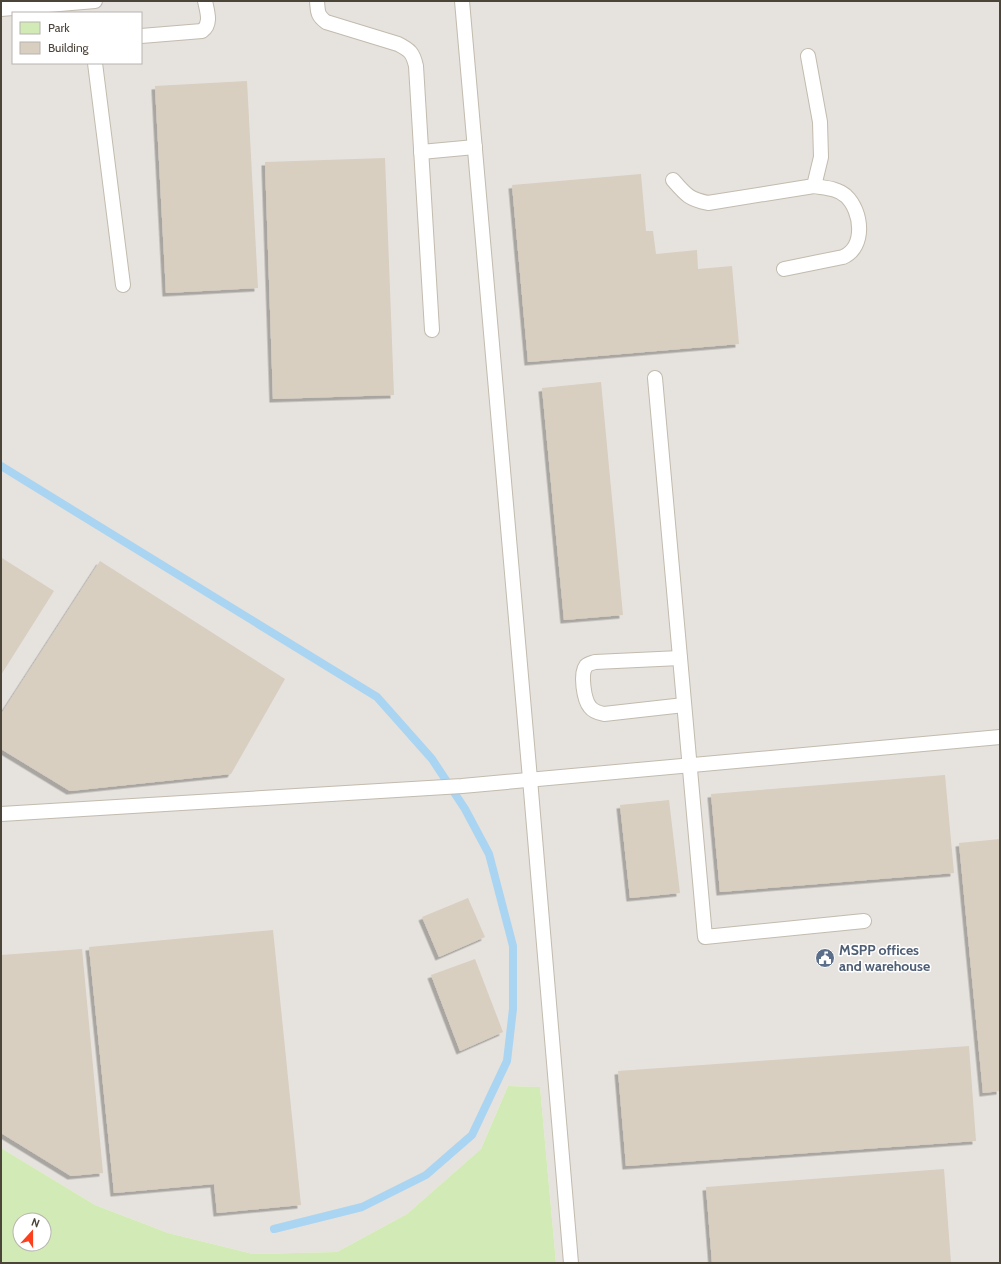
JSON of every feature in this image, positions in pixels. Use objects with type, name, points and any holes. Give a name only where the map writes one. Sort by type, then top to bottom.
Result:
[{"type":"lane","points":[[142,36],[202,31],[206,28],[208,20],[205,1]]},
{"type":"lane","points":[[317,1],[318,14],[326,22],[398,44],[408,49],[414,58],[416,66],[432,330]]},
{"type":"lane","points":[[462,1],[530,779],[570,1263]]},
{"type":"lane","points":[[1,9],[90,5]]},
{"type":"lane","points":[[808,56],[820,122],[821,157],[814,186]]},
{"type":"lane","points":[[95,64],[123,285]]},
{"type":"lane","points":[[421,152],[475,147]]},
{"type":"lane","points":[[673,180],[685,195],[708,203],[814,186],[837,190],[846,196],[854,206],[858,216],[859,227],[853,250],[843,257],[784,269]]},
{"type":"lane","points":[[655,378],[705,937],[864,921]]},
{"type":"lane","points":[[680,658],[595,662],[587,666],[583,673],[585,695],[590,707],[604,714],[684,705]]},
{"type":"lane","points":[[1,814],[423,787],[462,786],[1000,737]]},
{"type":"shaded area","points":[[1,1],[1000,1],[1000,1263],[556,1263],[540,1087],[508,1086],[481,1149],[407,1214],[337,1252],[253,1254],[168,1233],[95,1205],[1,1148]]},
{"type":"green space","points":[[508,1086],[540,1087],[556,1263],[1,1263],[1,1148],[95,1205],[168,1233],[253,1254],[337,1252],[407,1214],[481,1149]]},
{"type":"building","points":[[247,81],[258,288],[166,293],[155,86]]},
{"type":"building","points":[[385,158],[394,395],[273,399],[265,162]]},
{"type":"building","points":[[641,174],[646,231],[653,231],[656,254],[697,250],[698,269],[732,266],[739,344],[528,362],[512,185]]},
{"type":"building","points":[[601,382],[623,615],[564,620],[542,388]]},
{"type":"building","points":[[2,558],[54,591],[1,675],[1,560]]},
{"type":"building","points":[[100,561],[285,679],[231,774],[70,791],[1,749],[1,714]]},
{"type":"building","points":[[945,775],[954,873],[720,892],[711,794]]},
{"type":"building","points":[[669,800],[680,893],[630,898],[620,805]]},
{"type":"building","points":[[1000,839],[1000,1091],[983,1093],[959,843]]},
{"type":"building","points":[[468,898],[485,937],[439,957],[422,917]]},
{"type":"building","points":[[273,930],[301,1205],[217,1213],[214,1184],[114,1193],[89,947]]},
{"type":"building","points":[[82,949],[103,1173],[71,1176],[1,1133],[1,955]]},
{"type":"building","points":[[475,959],[503,1032],[460,1051],[431,975]]},
{"type":"building","points":[[969,1046],[976,1141],[626,1166],[618,1071]]},
{"type":"building","points":[[944,1169],[951,1263],[712,1263],[706,1187]]},
{"type":"waterway","points":[[1,466],[377,697],[432,759],[465,809],[489,854],[513,946],[513,1009],[507,1061],[472,1135],[426,1175],[362,1207],[274,1229]]},
{"type":"place","name":"MSPP offices and warehouse","points":[[825,958]]}]
